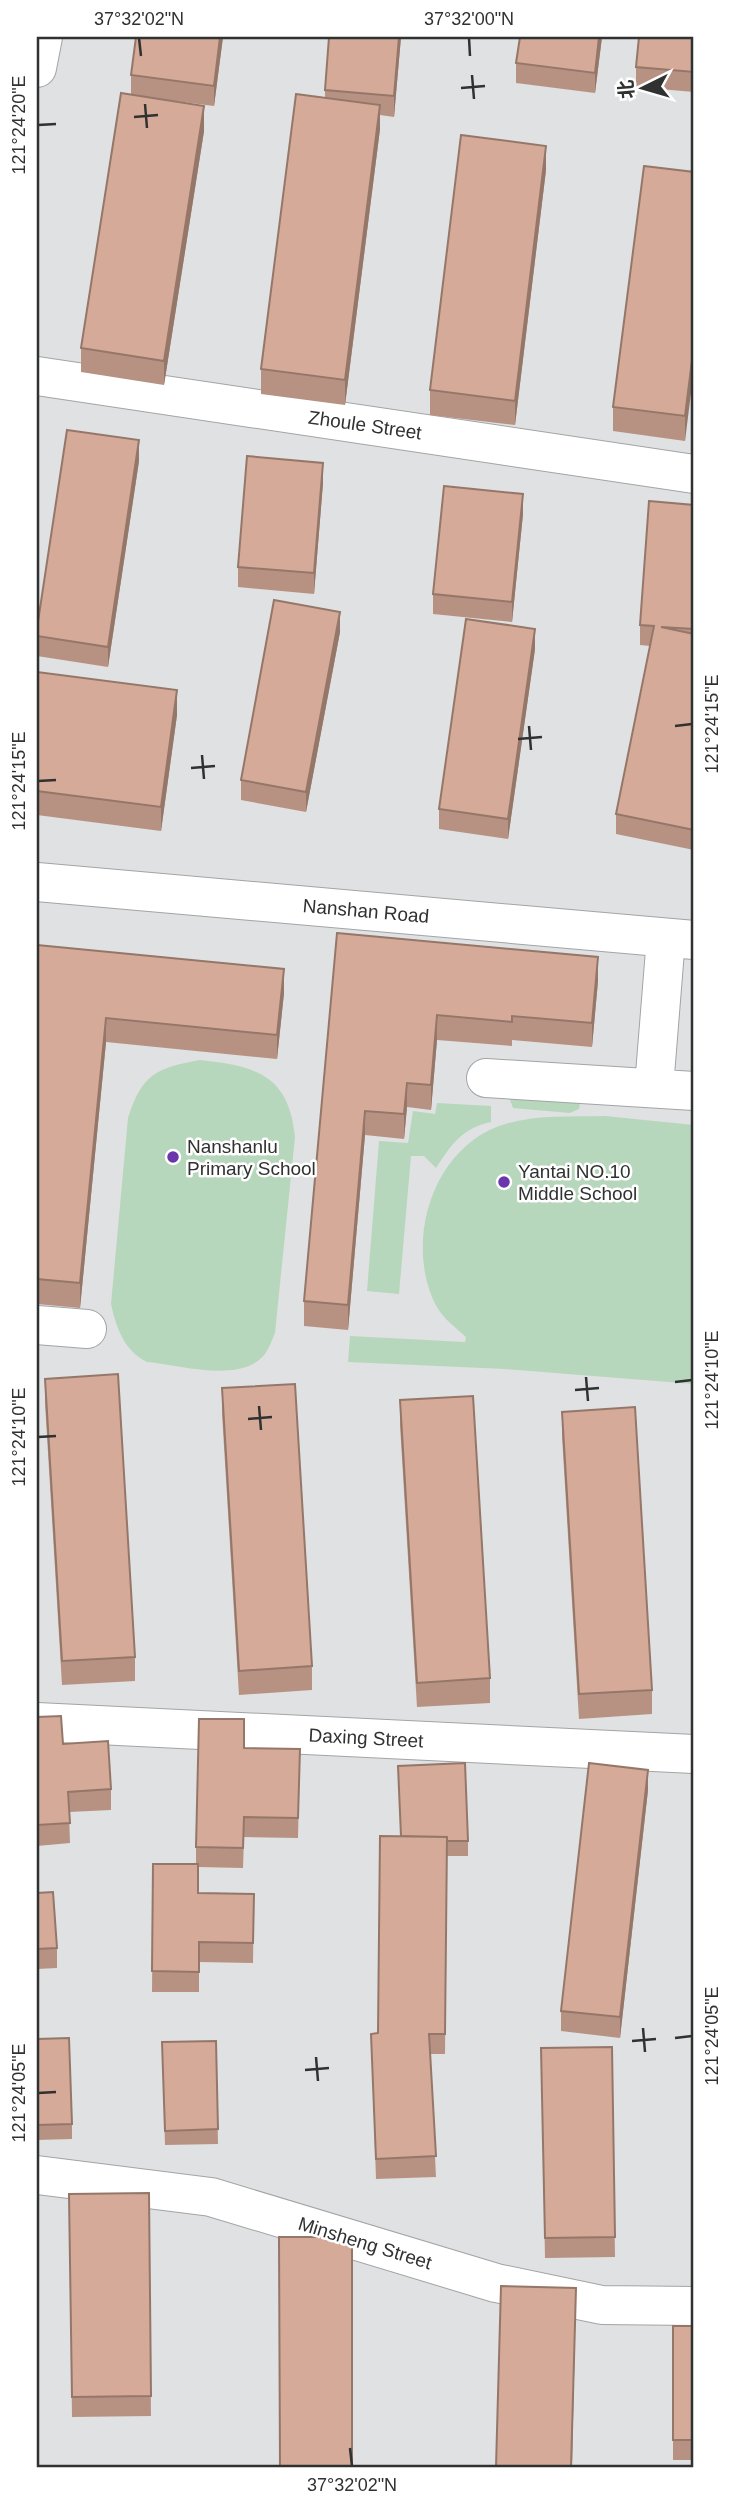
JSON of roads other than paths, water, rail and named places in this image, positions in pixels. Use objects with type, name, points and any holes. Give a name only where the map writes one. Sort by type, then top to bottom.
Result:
[{"type":"street","points":[[37,68],[43,37]]},
{"type":"street","name":"Zhoule Street","points":[[37,376],[694,474]]},
{"type":"street","name":"Nanshan Road","points":[[37,882],[680,939]]},
{"type":"street","points":[[654,1087],[680,939]]},
{"type":"street","points":[[486,1078],[694,1091]]},
{"type":"street","points":[[37,1325],[87,1329]]},
{"type":"street","name":"Daxing Street","points":[[37,1722],[694,1754]]},
{"type":"street","name":"Minsheng Street","points":[[37,2175],[211,2197],[496,2283],[602,2305],[694,2306]]},
{"type":"place","name":"Nanshanlu Primary School","points":[[173,1157]]},
{"type":"place","name":"Yantai NO.10 Middle School","points":[[504,1182]]}]
